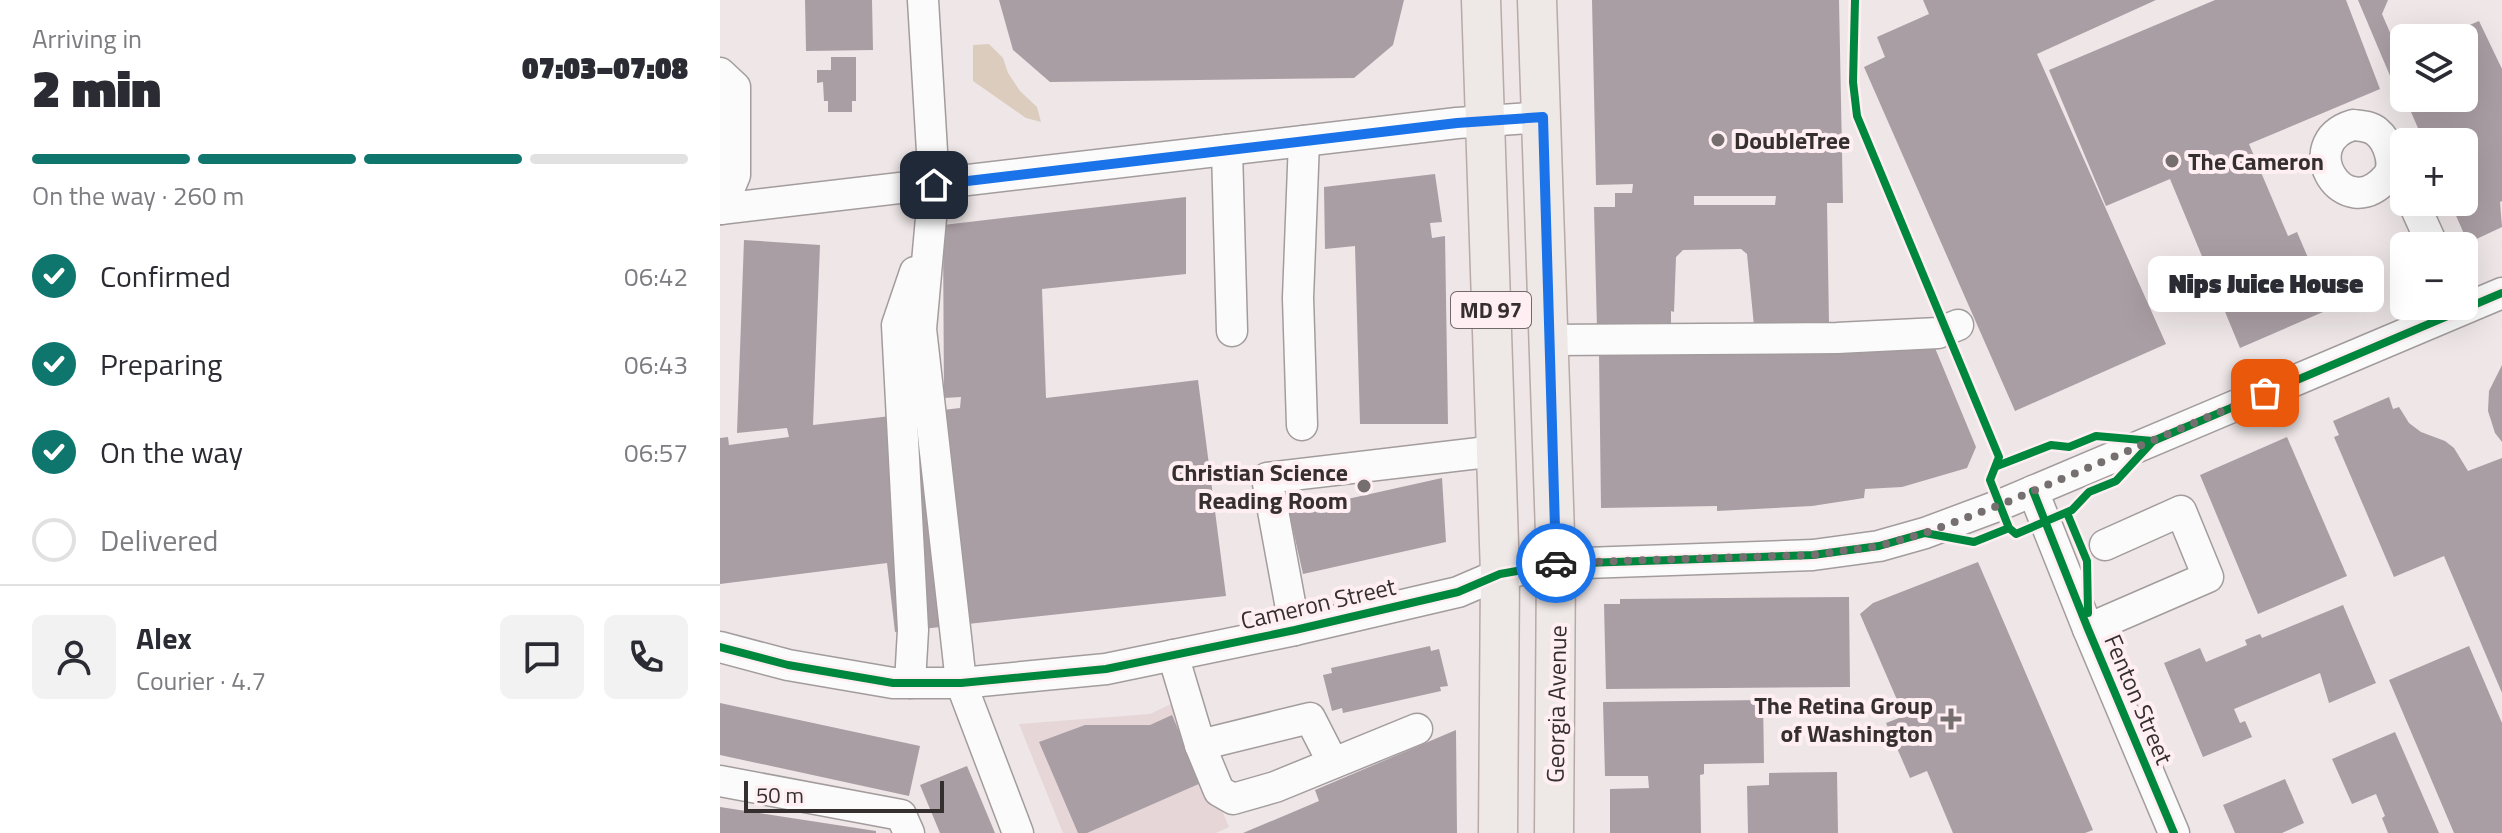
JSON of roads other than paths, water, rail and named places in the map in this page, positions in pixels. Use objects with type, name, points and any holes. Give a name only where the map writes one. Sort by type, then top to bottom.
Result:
[{"type":"main road","name":"MD 97","points":[[1481,0],[1500,574],[1498,833]]},
{"type":"main road","name":"Georgia Avenue","points":[[1537,0],[1556,564],[1554,833]]},
{"type":"main road","name":"MD 97","points":[[1499,761],[1519,803],[1520,833]]},
{"type":"street","points":[[923,0],[934,185],[921,329],[961,683],[1018,833]]},
{"type":"street","points":[[720,73],[735,87],[737,124],[735,175],[720,209]]},
{"type":"street","points":[[2349,115],[2377,132],[2387,145],[2397,179],[2360,193],[2347,191],[2330,178],[2325,166],[2326,150],[2349,115]]},
{"type":"street","points":[[720,209],[1304,141],[1543,117]]},
{"type":"street","points":[[1302,425],[1298,298],[1304,141]]},
{"type":"street","points":[[1227,150],[1232,331]]},
{"type":"street","points":[[910,683],[913,630],[897,325],[930,227]]},
{"type":"street","name":"Cameron Street","points":[[2478,302],[2502,293]]},
{"type":"street","name":"Cameron Street","points":[[720,647],[788,665],[893,683],[961,683],[1106,669],[1458,592],[1500,574],[1556,564],[1813,555],[1879,546],[1925,533],[2033,491],[2433,320]]},
{"type":"street","points":[[1549,340],[1837,338],[1938,333],[1958,325]]},
{"type":"street","points":[[1295,630],[1267,478],[1496,451]]},
{"type":"street","name":"Fenton Street","points":[[2033,491],[2174,833]]},
{"type":"street","points":[[2088,629],[2208,577],[2181,511],[2105,545]]},
{"type":"street","points":[[1173,655],[1200,745],[1219,791],[1233,799],[1275,787],[1417,729]]},
{"type":"street","points":[[1200,745],[1310,718],[1333,763]]},
{"type":"street","points":[[720,781],[901,815],[909,833]]},
{"type":"place","name":"DoubleTree","points":[[1718,140]]},
{"type":"place","name":"The Cameron","points":[[2172,161]]},
{"type":"place","name":"Nips Juice House","points":[[2265,393]]},
{"type":"place","name":"Christian Science Reading Room","points":[[1364,486]]},
{"type":"place","name":"The Retina Group of Washington","points":[[1951,719]]}]
